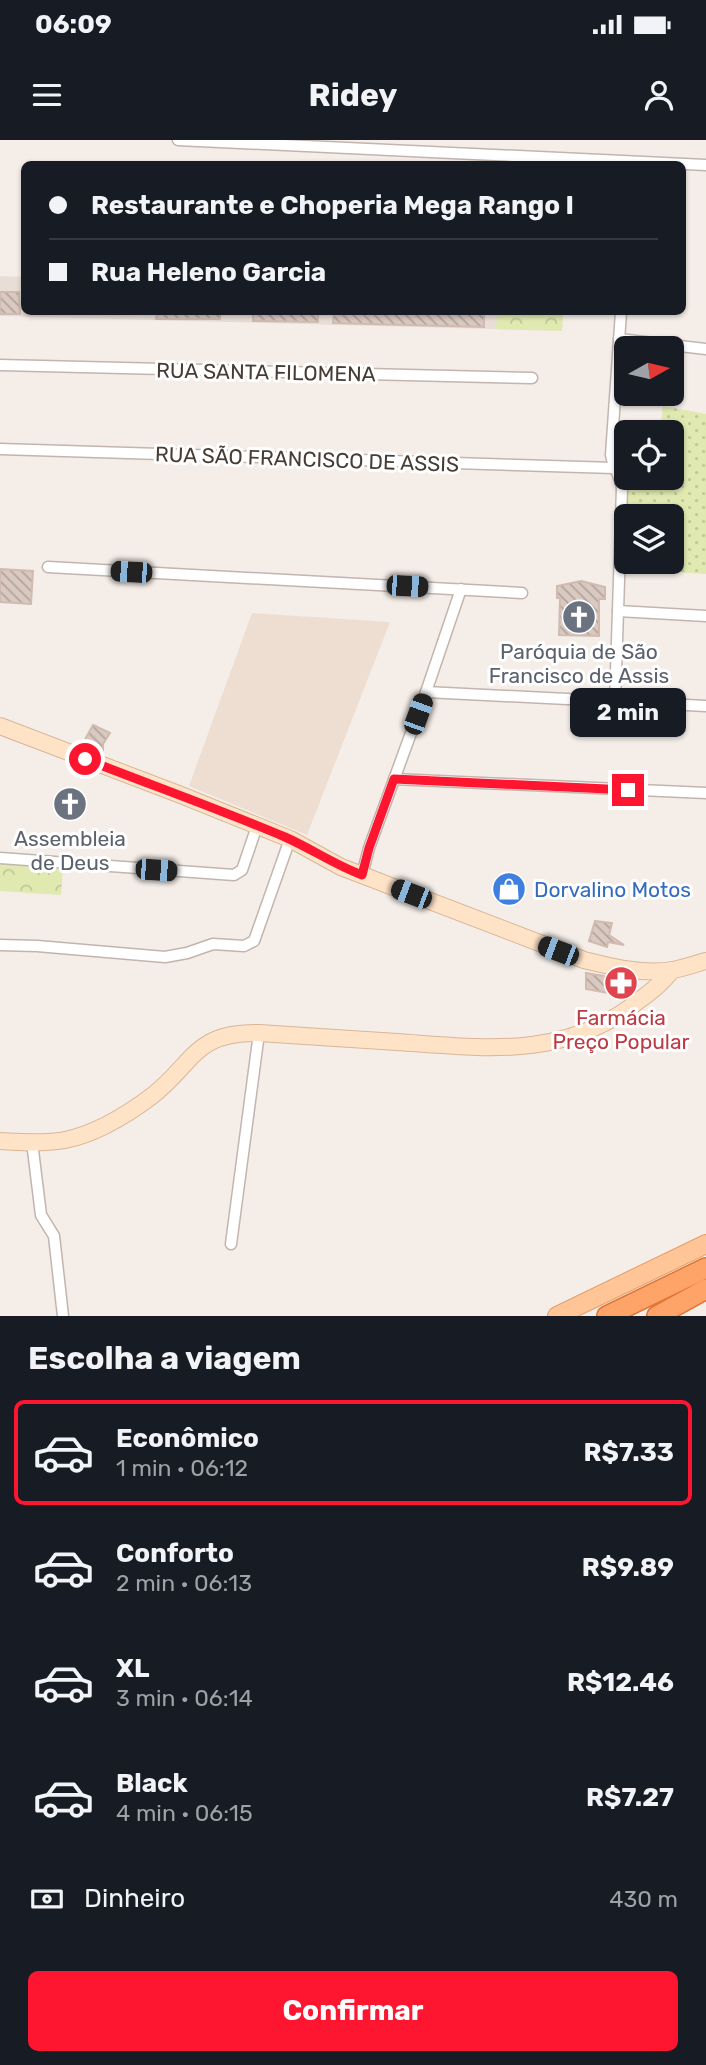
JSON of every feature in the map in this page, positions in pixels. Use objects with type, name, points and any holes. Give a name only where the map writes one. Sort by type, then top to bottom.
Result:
[{"type":"highway","points":[[607,1316],[706,1268]]},
{"type":"highway","points":[[657,1316],[706,1289]]},
{"type":"main road","points":[[557,1316],[706,1244]]},
{"type":"street","points":[[178,140],[593,161]]},
{"type":"street","points":[[686,164],[706,165]]},
{"type":"street","points":[[619,336],[621,315]]},
{"type":"street","points":[[684,346],[706,349]]},
{"type":"street","name":"RUA SANTA FILOMENA","points":[[0,365],[532,378]]},
{"type":"street","points":[[614,406],[611,454],[614,468]]},
{"type":"street","name":"RUA SÃO FRANCISCO DE ASSIS","points":[[0,449],[614,468]]},
{"type":"street","points":[[615,702],[622,490]]},
{"type":"street","points":[[48,567],[522,593]]},
{"type":"street","points":[[362,875],[369,848],[461,589]]},
{"type":"street","points":[[618,611],[706,616]]},
{"type":"street","points":[[426,692],[706,706]]},
{"type":"street","points":[[0,726],[289,839],[341,867],[584,960],[613,968],[646,971],[672,970],[706,961]]},
{"type":"street","points":[[394,779],[706,793]]},
{"type":"street","points":[[0,858],[234,875],[242,870],[257,826]]},
{"type":"street","points":[[0,945],[165,957],[213,944],[244,946],[254,941],[289,839]]},
{"type":"street","points":[[0,1141],[67,1140],[114,1120],[155,1093],[207,1043],[228,1035],[259,1033],[485,1049],[527,1047],[582,1034],[619,1016],[666,978],[672,970]]},
{"type":"street","points":[[642,998],[646,989],[646,971]]},
{"type":"street","points":[[231,1244],[259,1033]]},
{"type":"street","points":[[32,1142],[41,1215],[54,1236],[63,1316]]},
{"type":"shaded area","points":[[0,276],[21,277],[21,315],[563,315],[562,331],[0,316]]},
{"type":"shaded area","points":[[252,613],[390,622],[307,835],[189,786]]},
{"type":"green space","points":[[497,315],[563,315],[562,331],[496,329]]},
{"type":"green space","points":[[663,406],[706,414],[706,574],[684,573],[684,504],[627,504],[627,490],[684,490],[684,420],[661,420]]},
{"type":"green space","points":[[0,863],[63,868],[61,895],[0,891]]},
{"type":"building","points":[[0,292],[19,292],[20,314],[0,314]]},
{"type":"building","points":[[157,315],[220,315],[220,319],[156,319]]},
{"type":"building","points":[[253,315],[318,315],[318,322],[253,321]]},
{"type":"building","points":[[334,315],[484,315],[484,327],[333,323]]},
{"type":"building","points":[[0,569],[33,571],[31,604],[0,602]]},
{"type":"building","name":"Paróquia de São Francisco de Assis","points":[[581,581],[605,587],[605,599],[599,599],[599,636],[559,635],[560,598],[557,598],[557,586]]},
{"type":"building","points":[[93,725],[110,733],[103,744],[103,753],[83,743]]},
{"type":"building","name":"Assembleia de Deus","points":[[68,789],[80,794],[72,819],[59,814]]},
{"type":"building","points":[[595,921],[612,923],[609,935],[624,945],[608,942],[607,947],[589,941]]},
{"type":"building","points":[[586,973],[628,980],[628,991],[624,996],[586,989]]},
{"type":"place","name":"Paróquia de São Francisco de Assis","points":[[579,617]]},
{"type":"place","name":"Assembleia de Deus","points":[[70,804]]},
{"type":"place","name":"Dorvalino Motos","points":[[509,889]]},
{"type":"place","name":"Farmácia Preço Popular","points":[[621,983]]},
{"type":"route","points":[[85,759],[289,839],[341,867],[362,875],[394,779],[628,790]]}]
